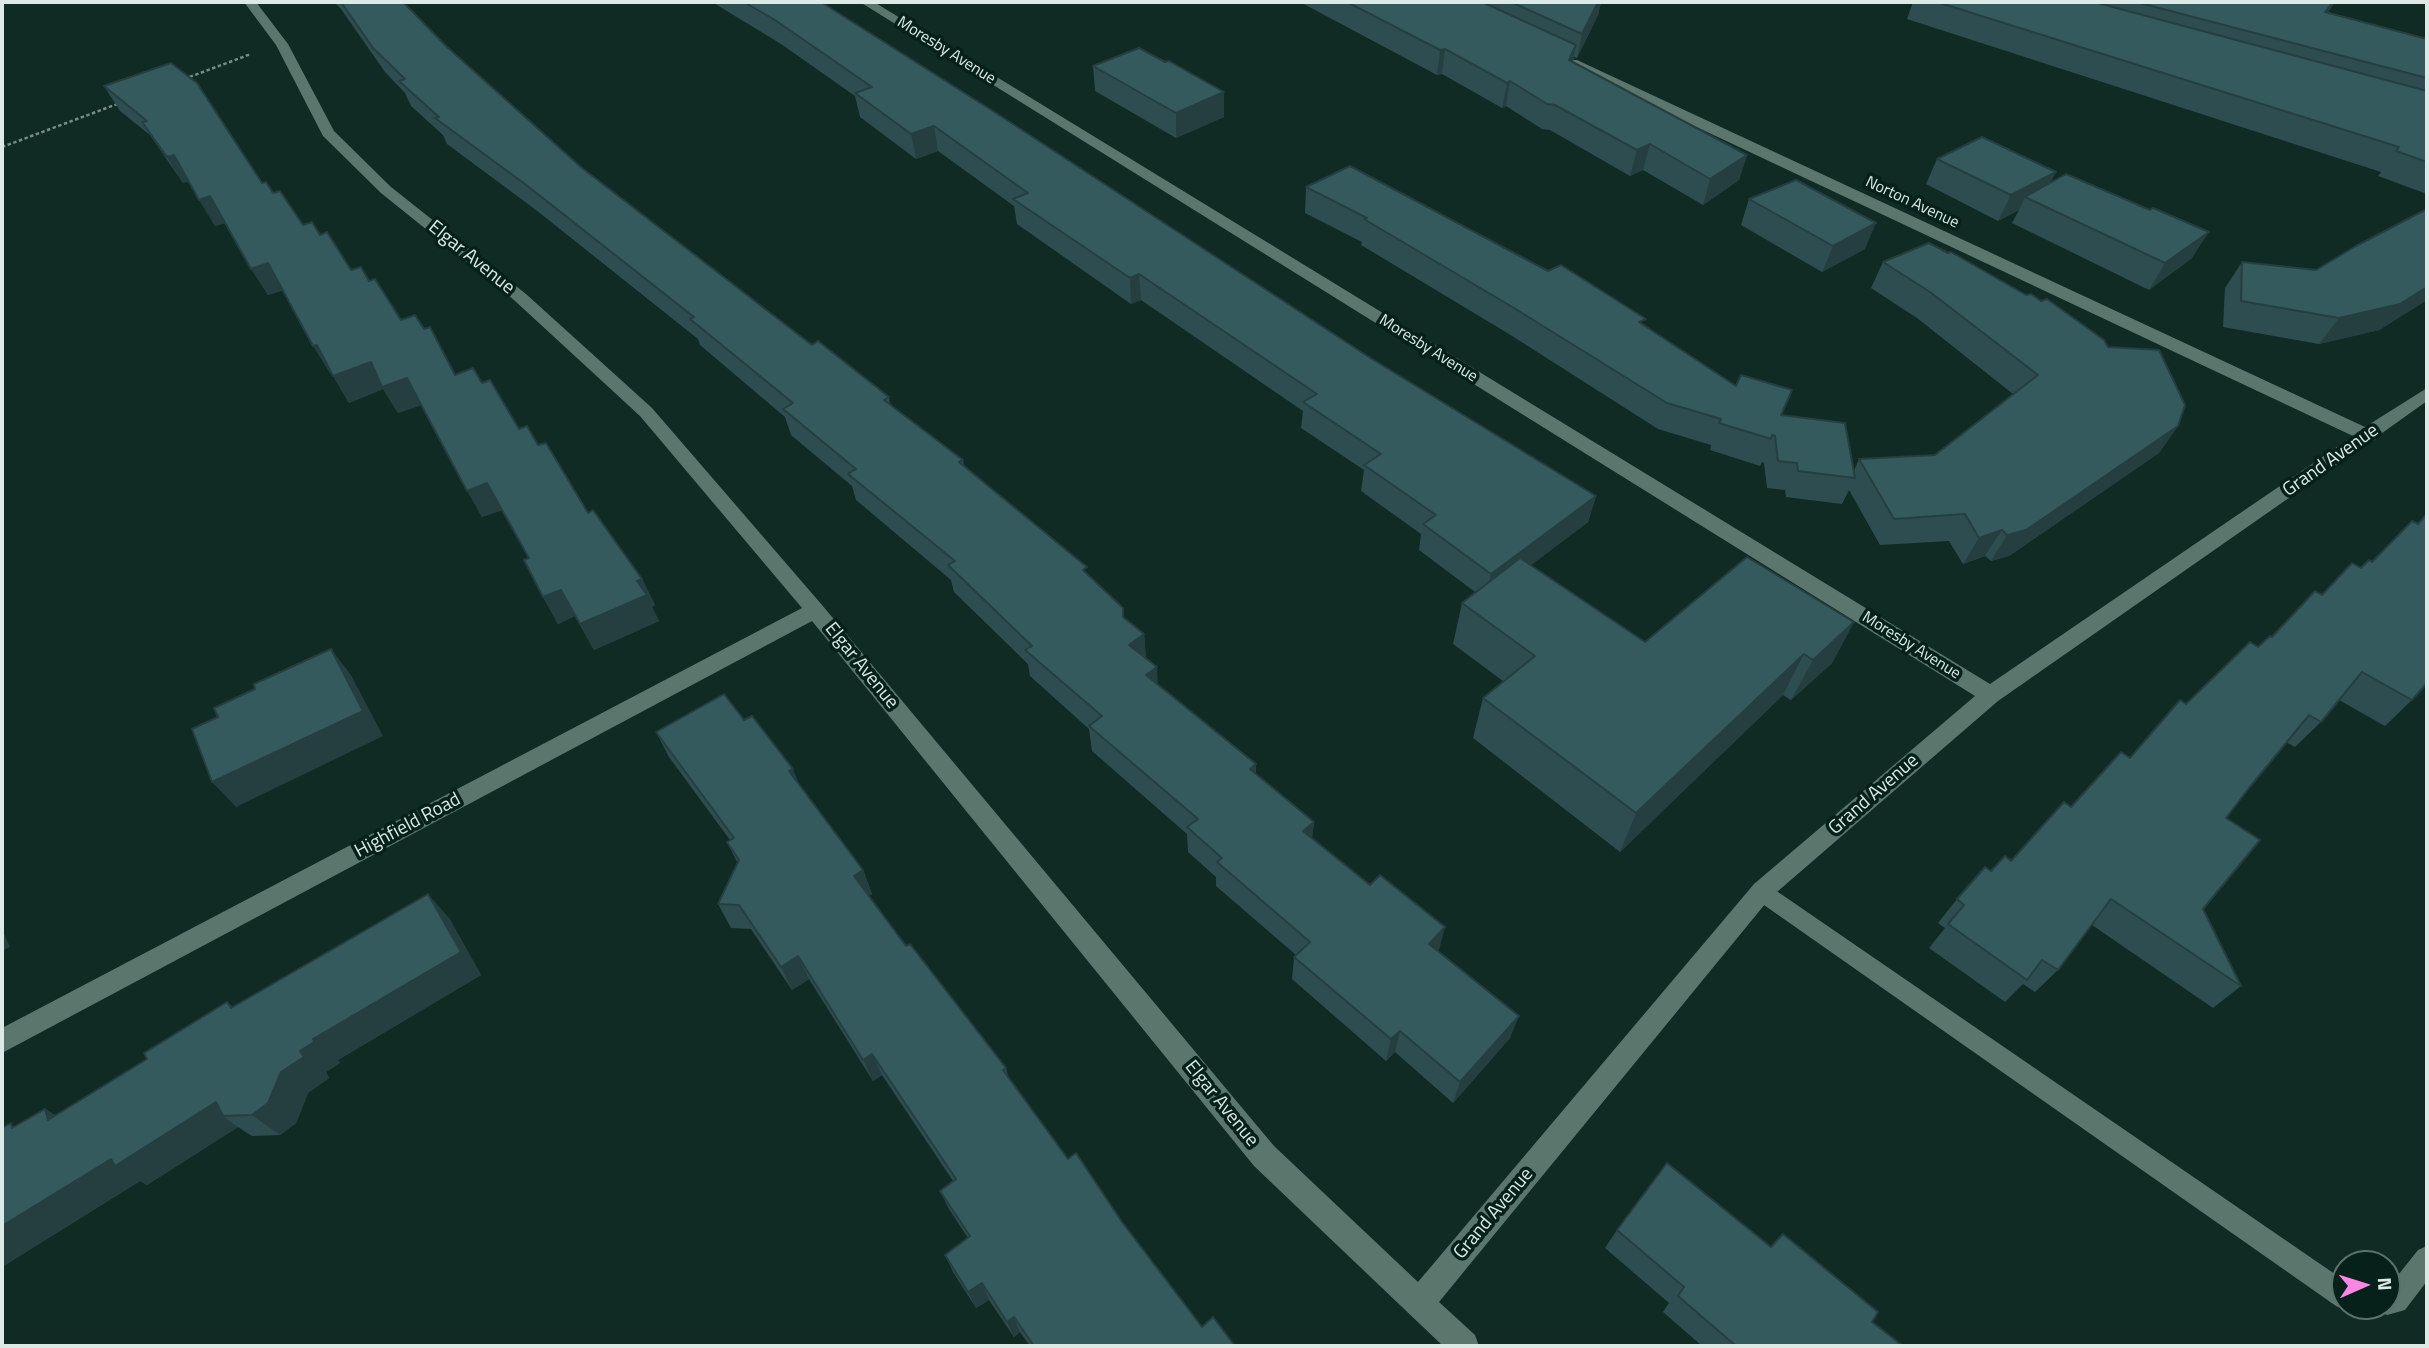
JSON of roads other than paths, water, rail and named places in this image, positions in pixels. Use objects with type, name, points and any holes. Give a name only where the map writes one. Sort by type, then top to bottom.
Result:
[{"type":"street","name":"Elgar Avenue","points":[[250,2],[282,44],[328,133],[386,190],[520,297],[646,412],[815,610],[1264,1156],[1464,1346]]},
{"type":"street","name":"Moresby Avenue","points":[[866,2],[1990,695]]},
{"type":"street","name":"Norton Avenue","points":[[1553,55],[2369,436]]},
{"type":"street","name":"Grand Avenue","points":[[1419,1304],[1762,891],[1990,695],[2369,436],[2427,393]]},
{"type":"street","name":"Highfield Road","points":[[2,1041],[815,610]]},
{"type":"lane","points":[[1762,891],[2331,1287]]},
{"type":"lane","points":[[2401,1294],[2427,1259]]}]
